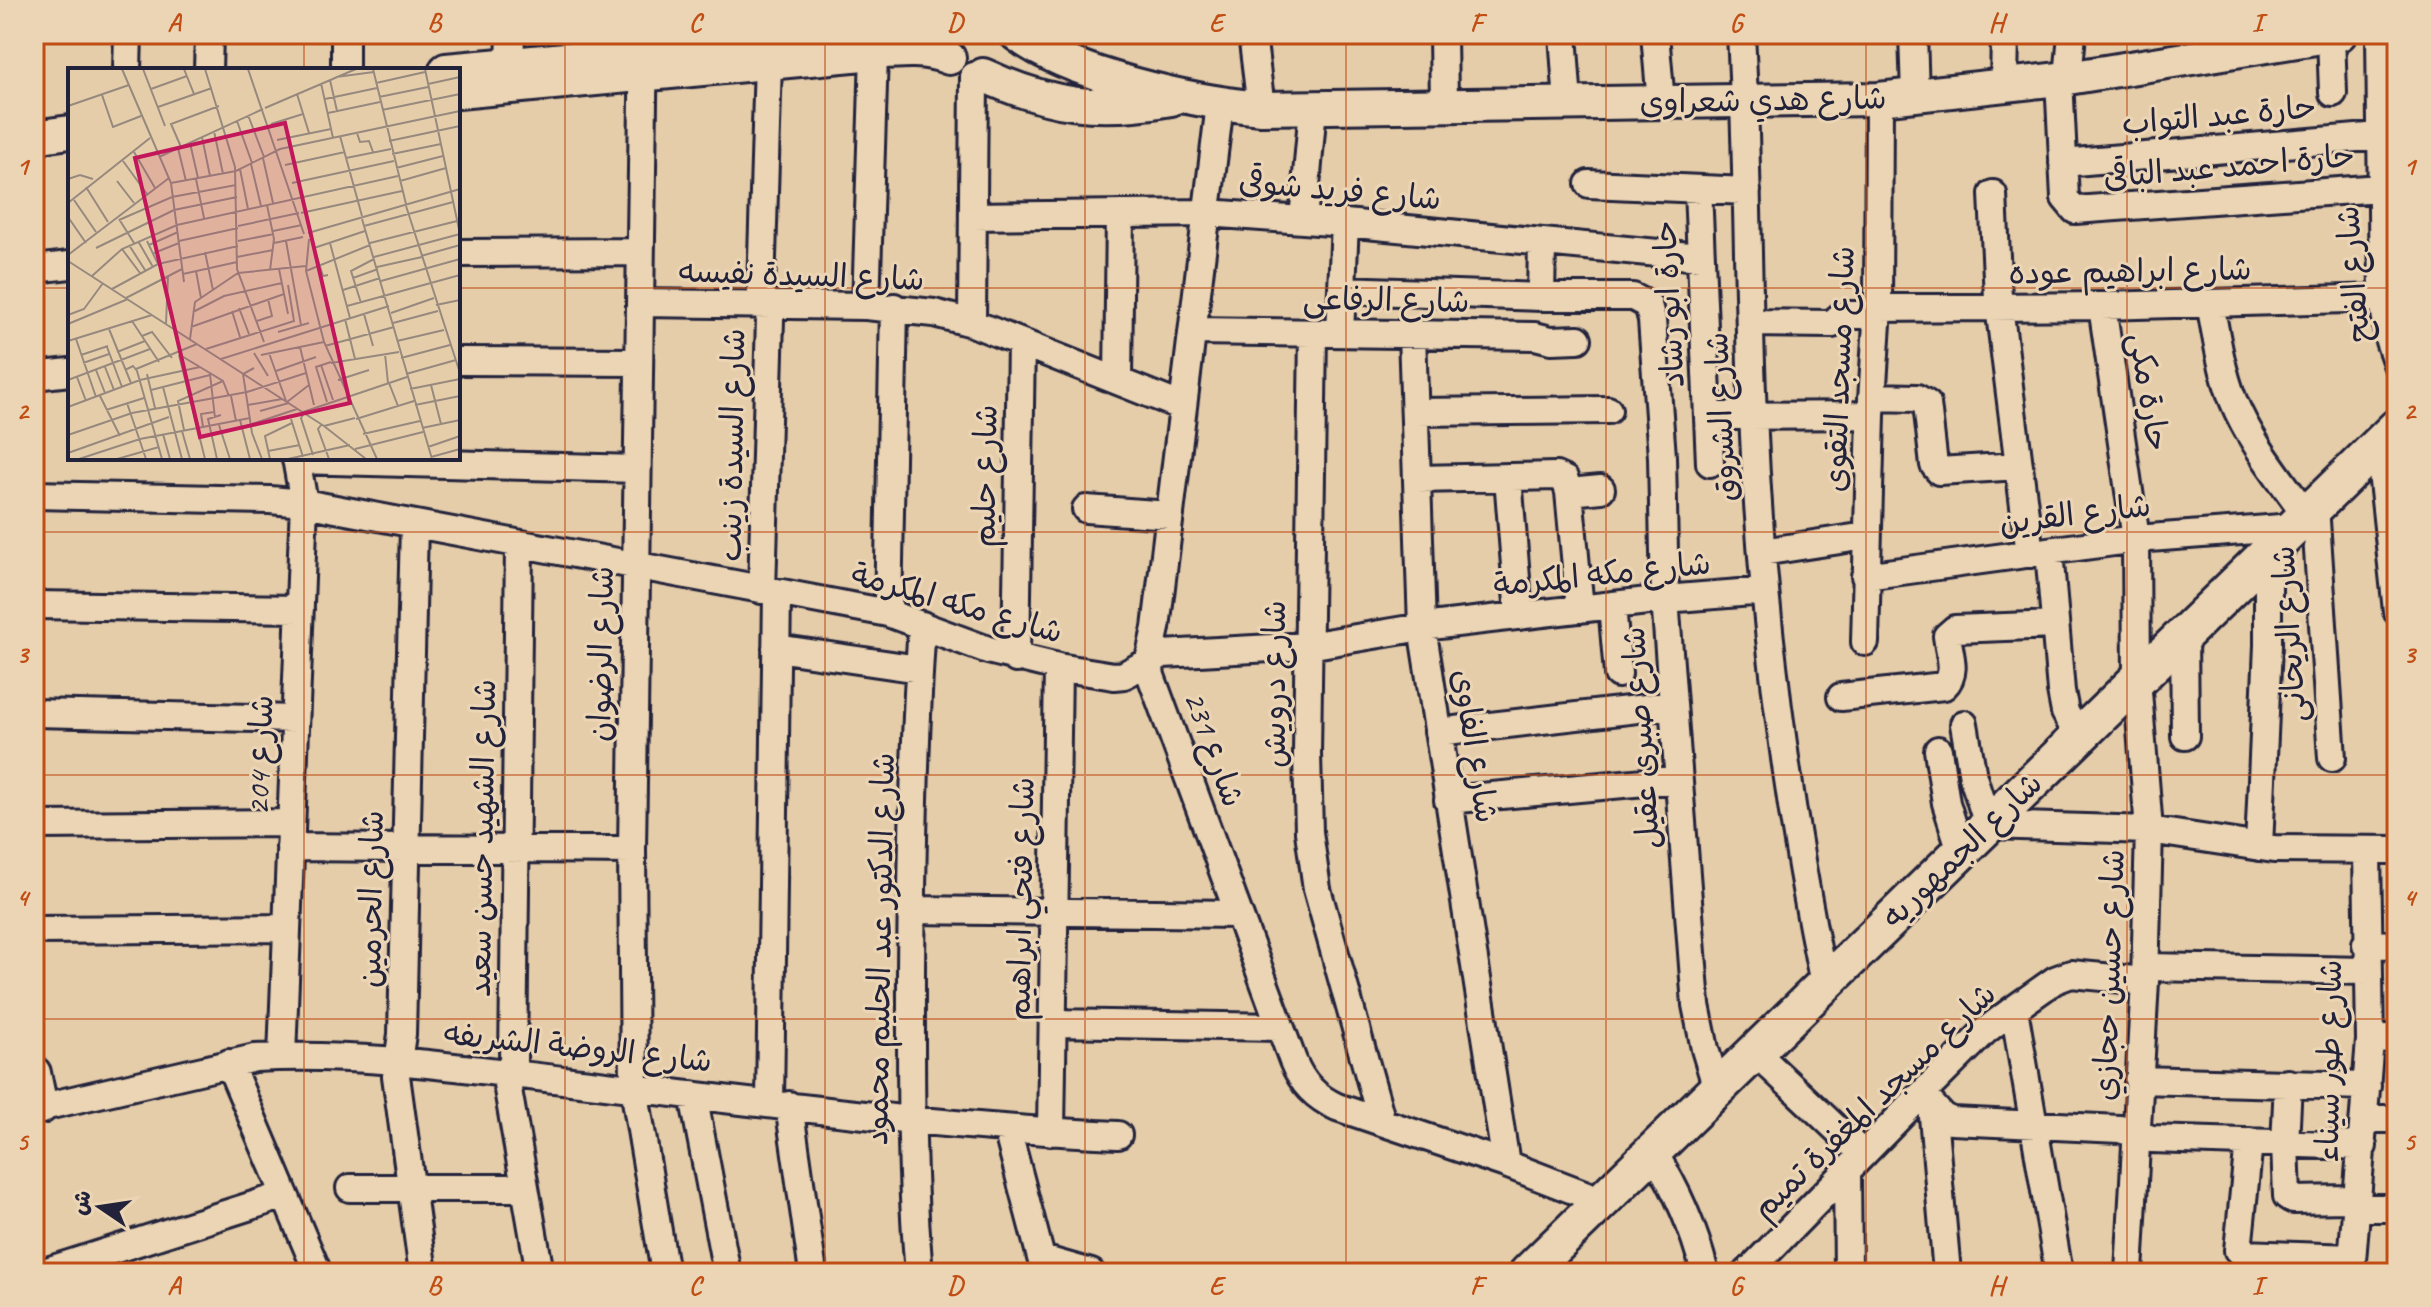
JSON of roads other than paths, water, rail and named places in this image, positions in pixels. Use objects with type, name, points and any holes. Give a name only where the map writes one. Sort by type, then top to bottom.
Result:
[{"type":"main road","name":"شارع الجمهوريه","points":[[1528,1273],[2388,435]]},
{"type":"street","points":[[127,68],[128,34]]},
{"type":"street","points":[[208,68],[209,34]]},
{"type":"street","points":[[345,34],[345,68]]},
{"type":"street","name":"شارع هدي شعراوى","points":[[452,68],[510,49],[644,53],[770,45],[837,34]]},
{"type":"street","points":[[972,323],[973,216],[963,61],[994,72],[1008,56],[1009,34]]},
{"type":"street","name":"شارع هدي شعراوى","points":[[1016,34],[1028,43],[1083,68],[1182,97],[1261,108],[1879,99],[2064,78],[2224,43],[2336,35]]},
{"type":"street","points":[[1252,34],[1261,108]]},
{"type":"street","points":[[1443,34],[1444,105]]},
{"type":"street","points":[[1563,34],[1568,104]]},
{"type":"street","points":[[1655,34],[1661,103]]},
{"type":"street","name":"شارع الشروق","points":[[1741,34],[1753,415],[1765,591],[1786,776],[1824,984]]},
{"type":"street","points":[[1913,34],[1915,95]]},
{"type":"street","points":[[2004,85],[2005,34]]},
{"type":"street","name":"حارة احمد عبد الباقى","points":[[2072,34],[2064,78],[2063,163],[2066,203],[2080,211],[2380,188]]},
{"type":"street","name":"شارع الفتح","points":[[2380,34],[2388,108],[2380,136],[2383,298],[2389,341],[2397,364]]},
{"type":"street","points":[[2333,93],[2336,35]]},
{"type":"street","name":"شارع هدي شعراوى","points":[[770,45],[874,53],[936,53],[963,61],[1016,90],[1055,102],[1099,106],[1140,104],[1182,97]]},
{"type":"street","name":"شارع السيدة زينب","points":[[770,45],[761,285],[770,319],[770,591],[776,648],[779,1104],[813,1273]]},
{"type":"street","name":"شارع هدي شعراوى","points":[[460,92],[644,53]]},
{"type":"street","name":"شارع الرضوان","points":[[644,53],[632,850],[634,1088],[665,1273]]},
{"type":"street","points":[[866,306],[874,53]]},
{"type":"street","name":"شارع مسجد التقوى","points":[[1865,642],[1871,406],[1878,311],[1879,99]]},
{"type":"street","name":"شارع 231","points":[[1220,104],[1156,628],[1149,660],[1151,676],[1280,1027],[1298,1073],[1314,1094],[1337,1107],[1506,1164],[1602,1201]]},
{"type":"street","points":[[1303,220],[1313,107]]},
{"type":"street","points":[[34,114],[68,110]]},
{"type":"street","points":[[34,137],[68,132]]},
{"type":"street","name":"حارة عبد التواب","points":[[2063,163],[2380,136]]},
{"type":"street","points":[[1589,184],[1747,191]]},
{"type":"street","name":"حارة ابو رشاد","points":[[1698,190],[1710,463]]},
{"type":"street","points":[[1993,194],[1999,308],[2019,466],[2055,625],[2065,712],[2078,736]]},
{"type":"street","name":"شارع فريد شوقى","points":[[973,216],[1207,213],[1700,257]]},
{"type":"street","points":[[1118,381],[1120,214]]},
{"type":"street","points":[[1340,333],[1345,223]]},
{"type":"street","points":[[1541,297],[1542,243]]},
{"type":"street","name":"شارع السيدة نفيسه","points":[[460,253],[640,252]]},
{"type":"street","points":[[34,269],[68,265]]},
{"type":"street","name":"شارع صبرى عقيل","points":[[1342,290],[1633,297],[1644,301],[1651,311],[1662,457],[1665,599],[1696,1005],[1717,1089]]},
{"type":"street","name":"شارع ابراهيم عوده","points":[[1750,323],[1832,324],[1842,315],[1878,311],[2383,298]]},
{"type":"street","name":"شارع السيدة نفيسه","points":[[640,303],[866,306],[934,313],[972,323],[1183,407]]},
{"type":"street","points":[[2210,303],[2226,379],[2240,416],[2305,516]]},
{"type":"street","name":"حارة مكى","points":[[2102,306],[2136,539],[2137,679]]},
{"type":"street","points":[[888,613],[894,307]]},
{"type":"street","name":"شارع الرفاعى","points":[[1193,331],[1578,339]]},
{"type":"street","name":"شارع درويش","points":[[1313,333],[1307,754],[1311,861],[1382,1122]]},
{"type":"street","name":"شارع الفاوى","points":[[1412,334],[1422,627],[1506,1164]]},
{"type":"street","name":"شارع حليم","points":[[1016,659],[1021,343]]},
{"type":"street","points":[[460,361],[639,362]]},
{"type":"street","points":[[34,376],[68,372]]},
{"type":"street","name":"حارة ابو رشاد","points":[[1708,416],[1924,401],[1929,407],[1934,465],[1939,471],[2019,466]]},
{"type":"street","points":[[1415,412],[1608,410]]},
{"type":"street","points":[[2388,435],[2397,611]]},
{"type":"street","name":"شارع 204","points":[[282,1056],[304,503],[296,460]]},
{"type":"street","points":[[330,460],[637,469]]},
{"type":"street","points":[[1417,479],[1556,476],[1565,480],[1569,492],[1580,609]]},
{"type":"street","points":[[1508,477],[1519,616]]},
{"type":"street","points":[[1569,492],[1601,489]]},
{"type":"street","name":"شارع مكه المكرمة","points":[[34,495],[304,503],[888,613],[1016,659],[1124,675],[1134,672],[1149,660],[1171,654],[1308,646],[1422,627],[1665,599],[1765,591]]},
{"type":"street","points":[[1086,509],[1170,515]]},
{"type":"street","name":"شارع القرين","points":[[1865,576],[2305,516]]},
{"type":"street","name":"شارع الريحانى","points":[[2305,516],[2332,758]]},
{"type":"street","name":"شارع الحرمين","points":[[414,525],[402,1034],[396,1076],[423,1273]]},
{"type":"street","points":[[1762,552],[1866,536]]},
{"type":"street","name":"شارع الشهيد حسن سعيد","points":[[519,544],[513,1064],[508,1089],[540,1273]]},
{"type":"street","points":[[2259,847],[2268,645],[2268,552]]},
{"type":"street","points":[[34,605],[300,609]]},
{"type":"street","points":[[1612,605],[1618,674]]},
{"type":"street","name":"شارع الدكتور عبد الحليم محمود","points":[[919,1273],[910,1119],[912,910],[922,625]]},
{"type":"street","points":[[1841,697],[1944,686],[1952,673],[1947,636],[1955,629],[2055,625]]},
{"type":"street","points":[[2184,633],[2185,736]]},
{"type":"street","points":[[776,648],[919,669]]},
{"type":"street","name":"شارع فتحي ابراهيم","points":[[1051,1132],[1058,667]]},
{"type":"street","name":"شارع حسين حجازي","points":[[2129,1273],[2146,974],[2149,830],[2137,679]]},
{"type":"street","points":[[1438,732],[1672,705]]},
{"type":"street","points":[[34,713],[295,719]]},
{"type":"street","points":[[1964,724],[1973,777],[1988,825],[2149,830],[2259,847],[2397,850]]},
{"type":"street","points":[[1938,750],[1946,803],[1961,851]]},
{"type":"street","points":[[1448,800],[1678,779]]},
{"type":"street","points":[[34,825],[290,835],[405,848],[632,850]]},
{"type":"street","name":"شارع طور سيناء","points":[[2352,1266],[2370,1040],[2366,944],[2367,851]]},
{"type":"street","points":[[912,910],[1238,914]]},
{"type":"street","points":[[34,930],[287,928]]},
{"type":"street","points":[[2366,944],[2397,945]]},
{"type":"street","name":"شارع مسجد المغفرة تميم","points":[[1747,1273],[1855,1162],[1927,1099],[1985,1031],[2055,980],[2071,974],[2367,971]]},
{"type":"street","points":[[2014,1009],[2059,1273]]},
{"type":"street","points":[[1053,1023],[1280,1027]]},
{"type":"street","points":[[2370,1040],[2397,1037]]},
{"type":"street","points":[[1755,1052],[1855,1162],[1848,1273]]},
{"type":"street","name":"شارع الروضة الشريفه","points":[[38,1108],[229,1063],[282,1056],[398,1061],[1007,1129],[1118,1135]]},
{"type":"street","points":[[229,1063],[318,1273]]},
{"type":"street","points":[[34,1073],[38,1108]]},
{"type":"street","points":[[2138,1080],[2367,1086]]},
{"type":"street","points":[[2288,1083],[2285,1193],[2290,1198],[2347,1199],[2372,1209],[2397,1208]]},
{"type":"street","points":[[693,1095],[727,1273]]},
{"type":"street","points":[[1927,1099],[1949,1121],[2120,1129],[2152,1139],[2363,1146]]},
{"type":"street","points":[[1927,1099],[1947,1273]]},
{"type":"street","points":[[2365,1119],[2397,1119]]},
{"type":"street","points":[[1007,1129],[1044,1266],[1091,1273]]},
{"type":"street","points":[[2249,1142],[2238,1250],[2245,1254],[2352,1266]]},
{"type":"street","points":[[1653,1152],[1690,1218],[1705,1273]]},
{"type":"street","points":[[350,1188],[525,1188]]},
{"type":"street","points":[[41,1273],[285,1195]]}]
